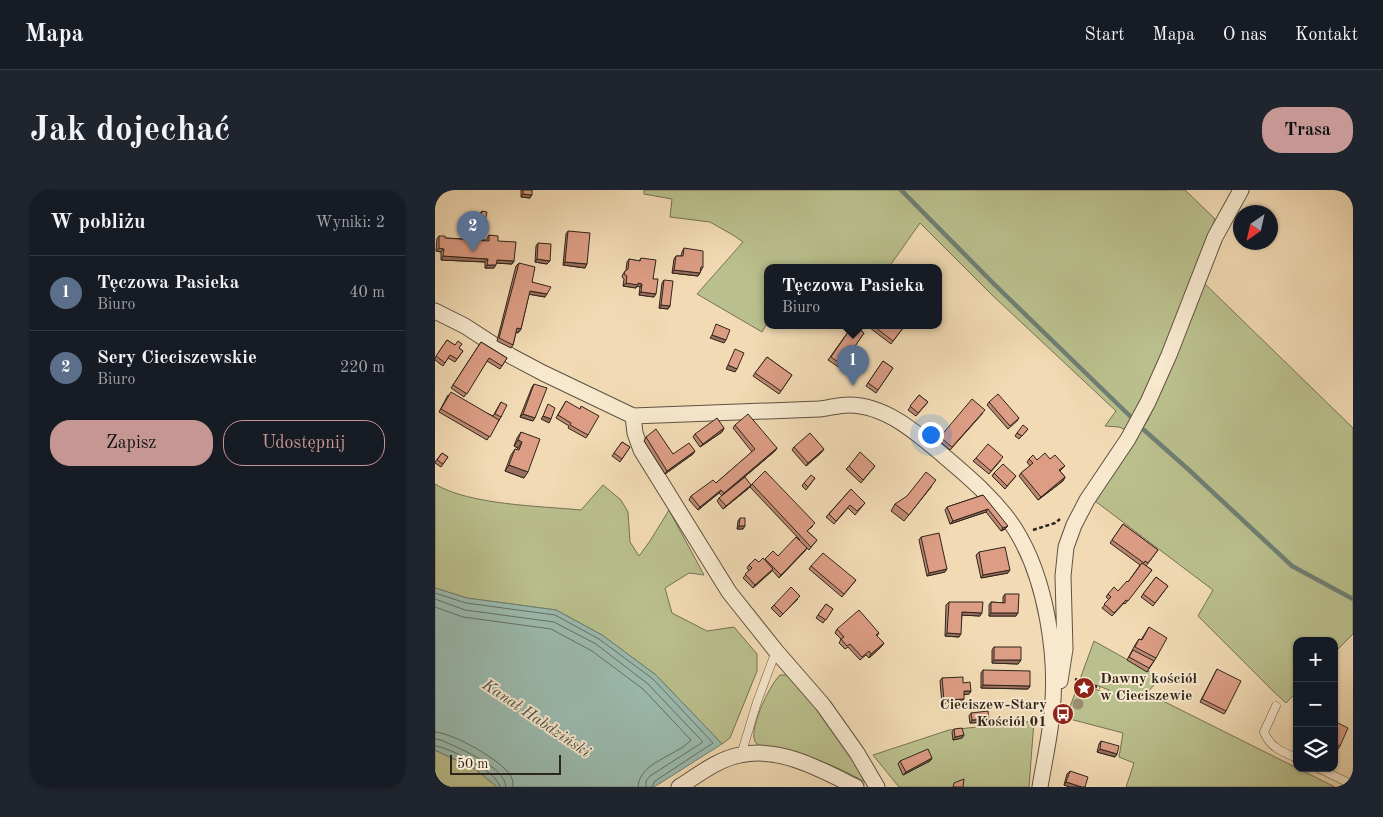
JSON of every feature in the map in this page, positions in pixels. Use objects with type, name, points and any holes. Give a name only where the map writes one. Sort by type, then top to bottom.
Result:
[{"type":"street","points":[[1053,694],[1061,678],[1064,662],[1063,576],[1067,547],[1074,525],[1087,500],[1128,439],[1148,402],[1169,355],[1215,237],[1241,190]]},
{"type":"street","points":[[435,311],[465,326],[511,356],[543,373],[633,416],[819,409],[849,405],[885,413],[935,448],[989,498],[1014,528],[1026,550],[1045,606],[1054,662],[1052,712],[1040,787]]},
{"type":"street","points":[[633,416],[635,433],[641,450],[729,592],[776,651],[823,705],[857,753],[877,787]]},
{"type":"street","points":[[679,787],[727,759],[759,753],[792,759],[857,787]]},
{"type":"lane","points":[[741,755],[757,702],[776,651]]},
{"type":"lane","points":[[1276,706],[1264,732],[1275,748],[1293,756]]},
{"type":"lane","points":[[1326,772],[1353,785]]},
{"type":"path","points":[[1014,528],[1033,530],[1055,523],[1063,517]]},
{"type":"path","points":[[1080,680],[1100,688]]},
{"type":"green space","points":[[644,190],[1185,190],[1215,219],[1172,335],[1126,430],[1119,427],[1105,426],[1116,411],[992,295],[920,223],[891,264],[764,264],[764,329],[762,332],[697,294],[743,242],[710,222],[670,217],[672,199],[644,194]]},
{"type":"green space","points":[[1202,281],[1353,428],[1353,634],[1338,649],[1338,637],[1293,637],[1293,696],[1286,703],[1198,616],[1213,590],[1095,501],[1148,420],[1180,347]]},
{"type":"green space","points":[[435,484],[449,491],[485,500],[526,506],[581,510],[603,485],[621,500],[628,512],[630,542],[639,556],[669,510],[704,575],[689,573],[665,588],[672,613],[707,631],[734,627],[757,654],[757,671],[730,738],[722,744],[656,675],[602,635],[556,610],[467,598],[435,588]]},
{"type":"green space","points":[[1094,641],[1160,678],[1147,693],[1293,766],[1293,772],[1305,772],[1335,787],[1126,787],[1134,763],[1119,757],[1123,733],[1066,718],[1079,682],[1107,694],[1109,690],[1080,679]]},
{"type":"green space","points":[[780,675],[788,675],[836,730],[866,780],[865,782],[804,755],[787,750],[767,748],[757,744],[754,739],[756,721],[765,698]]},
{"type":"green space","points":[[1034,721],[1029,787],[899,787],[873,755],[949,730]]},
{"type":"green space","points":[[435,750],[475,769],[497,787],[435,787]]},
{"type":"water","name":"Kanał Habdziński","points":[[435,588],[467,598],[556,610],[602,635],[656,675],[722,744],[654,787],[497,787],[475,769],[435,750]]},
{"type":"building","points":[[523,190],[532,190],[532,195],[523,194]]},
{"type":"building","points":[[482,211],[487,212],[484,227],[479,226]]},
{"type":"building","points":[[568,231],[590,233],[587,264],[565,262]]},
{"type":"building","points":[[489,235],[498,236],[498,241],[516,242],[514,261],[497,260],[496,265],[487,265],[488,259],[443,256],[444,249],[439,248],[439,236],[489,241]]},
{"type":"building","points":[[538,243],[551,244],[550,261],[537,259]]},
{"type":"building","points":[[684,248],[703,251],[703,267],[701,267],[700,273],[674,270],[676,256],[683,256]]},
{"type":"building","points":[[641,258],[656,260],[653,279],[658,279],[656,294],[641,292],[642,284],[626,283],[627,276],[624,274],[628,269],[629,259],[640,261]]},
{"type":"building","points":[[519,263],[535,267],[532,282],[551,287],[547,294],[530,291],[521,329],[517,328],[513,345],[499,338]]},
{"type":"building","points":[[664,280],[673,281],[670,306],[661,305]]},
{"type":"building","points":[[716,324],[730,330],[726,340],[712,335]]},
{"type":"building","points":[[850,329],[858,329],[864,333],[842,365],[831,357]]},
{"type":"building","points":[[877,329],[902,329],[893,341]]},
{"type":"building","points":[[447,340],[455,345],[458,341],[462,344],[459,348],[463,351],[457,359],[450,355],[445,363],[436,356]]},
{"type":"building","points":[[481,342],[507,358],[502,366],[489,358],[467,394],[453,385]]},
{"type":"building","points":[[735,349],[744,353],[737,369],[728,365]]},
{"type":"building","points":[[767,357],[792,375],[781,391],[755,373]]},
{"type":"building","points":[[883,361],[893,368],[878,390],[868,383]]},
{"type":"building","points":[[534,384],[547,388],[535,418],[523,414]]},
{"type":"building","points":[[451,392],[499,420],[490,437],[441,409]]},
{"type":"building","points":[[998,394],[1019,418],[1010,426],[989,402]]},
{"type":"building","points":[[919,395],[928,402],[918,413],[910,406]]},
{"type":"building","points":[[972,399],[985,410],[952,447],[940,437]]},
{"type":"building","points":[[566,401],[580,409],[581,406],[599,416],[588,435],[570,425],[571,423],[558,415]]},
{"type":"building","points":[[501,402],[507,405],[501,417],[495,414]]},
{"type":"building","points":[[548,404],[555,408],[551,419],[543,416]]},
{"type":"building","points":[[748,414],[777,448],[724,493],[721,490],[700,507],[691,496],[713,480],[716,483],[755,449],[735,425]]},
{"type":"building","points":[[717,418],[724,428],[703,444],[695,434]]},
{"type":"building","points":[[1023,425],[1028,429],[1022,436],[1017,433]]},
{"type":"building","points":[[656,429],[673,454],[689,443],[695,451],[667,471],[646,437]]},
{"type":"building","points":[[521,432],[540,439],[528,472],[509,465],[515,449],[519,450],[522,442],[518,440]]},
{"type":"building","points":[[810,433],[824,449],[808,463],[794,447]]},
{"type":"building","points":[[622,442],[630,447],[622,459],[614,453]]},
{"type":"building","points":[[988,444],[1003,457],[991,471],[976,458]]},
{"type":"building","points":[[860,452],[875,466],[863,480],[849,466]]},
{"type":"building","points":[[442,453],[448,457],[443,464],[437,460]]},
{"type":"building","points":[[1045,453],[1050,459],[1055,455],[1065,466],[1059,470],[1065,477],[1041,497],[1021,473],[1033,463],[1029,459],[1033,455],[1037,460]]},
{"type":"building","points":[[1003,464],[1016,476],[1007,486],[994,473]]},
{"type":"building","points":[[765,471],[815,523],[807,531],[817,540],[811,547],[752,484]]},
{"type":"building","points":[[926,472],[936,480],[909,515],[895,504],[907,496]]},
{"type":"building","points":[[811,475],[815,478],[808,487],[804,483]]},
{"type":"building","points":[[745,477],[751,485],[726,506],[719,498]]},
{"type":"building","points":[[851,489],[865,503],[857,511],[850,505],[836,521],[829,514]]},
{"type":"building","points":[[983,495],[1008,526],[1003,528],[988,509],[953,521],[947,507]]},
{"type":"building","points":[[740,518],[745,518],[745,526],[739,526]]},
{"type":"building","points":[[1123,524],[1158,550],[1148,563],[1145,561],[1144,563],[1112,540]]},
{"type":"building","points":[[939,533],[947,569],[929,573],[921,537]]},
{"type":"building","points":[[796,537],[807,548],[781,575],[765,559],[773,551],[778,556]]},
{"type":"building","points":[[1005,547],[1010,570],[983,575],[979,552]]},
{"type":"building","points":[[823,553],[856,580],[844,594],[811,566]]},
{"type":"building","points":[[763,558],[773,569],[755,585],[745,574],[752,568],[749,565],[755,559],[759,562]]},
{"type":"building","points":[[1142,563],[1152,570],[1128,601],[1126,600],[1114,613],[1104,604],[1111,597],[1108,594],[1114,587],[1118,591],[1128,582]]},
{"type":"building","points":[[1156,577],[1168,586],[1155,603],[1143,594]]},
{"type":"building","points":[[791,587],[800,596],[783,614],[774,605]]},
{"type":"building","points":[[1005,594],[1019,594],[1018,613],[991,613],[991,602],[1005,603]]},
{"type":"building","points":[[949,602],[983,602],[982,613],[962,612],[961,634],[947,633]]},
{"type":"building","points":[[826,604],[833,609],[826,620],[818,615]]},
{"type":"building","points":[[859,610],[879,633],[876,635],[884,643],[871,654],[869,651],[862,657],[850,644],[847,646],[841,639],[844,637],[837,629]]},
{"type":"building","points":[[1149,627],[1167,638],[1156,658],[1135,647],[1139,639],[1142,640]]},
{"type":"building","points":[[994,647],[1021,647],[1021,660],[994,660]]},
{"type":"building","points":[[1133,650],[1154,661],[1149,668],[1129,657]]},
{"type":"building","points":[[1217,669],[1241,681],[1226,711],[1202,699]]},
{"type":"building","points":[[983,670],[1030,671],[1030,686],[983,685]]},
{"type":"building","points":[[963,677],[963,683],[970,682],[971,691],[964,691],[964,699],[944,700],[942,678]]},
{"type":"building","points":[[988,711],[989,719],[972,720],[971,713]]},
{"type":"building","points":[[1338,723],[1348,728],[1340,746],[1338,745]]},
{"type":"building","points":[[962,728],[964,735],[955,737],[954,729]]},
{"type":"building","points":[[1101,741],[1119,746],[1117,754],[1100,749]]},
{"type":"building","points":[[928,749],[932,758],[906,772],[900,761]]},
{"type":"building","points":[[1070,771],[1088,777],[1085,787],[1066,782]]},
{"type":"building","points":[[964,779],[963,787],[953,787],[954,783]]},
{"type":"waterway","points":[[901,190],[994,284],[1131,417]]},
{"type":"waterway","points":[[1144,430],[1292,566],[1353,599]]},
{"type":"place","name":"Sery Cieciszewskie","points":[[473,252]]},
{"type":"place","name":"Tęczowa Pasieka","points":[[853,386]]},
{"type":"place","name":"Dawny kościół w Cieciszewie","points":[[1084,688]]},
{"type":"place","name":"Cieciszew-Stary Kościół 01","points":[[1063,714]]}]
